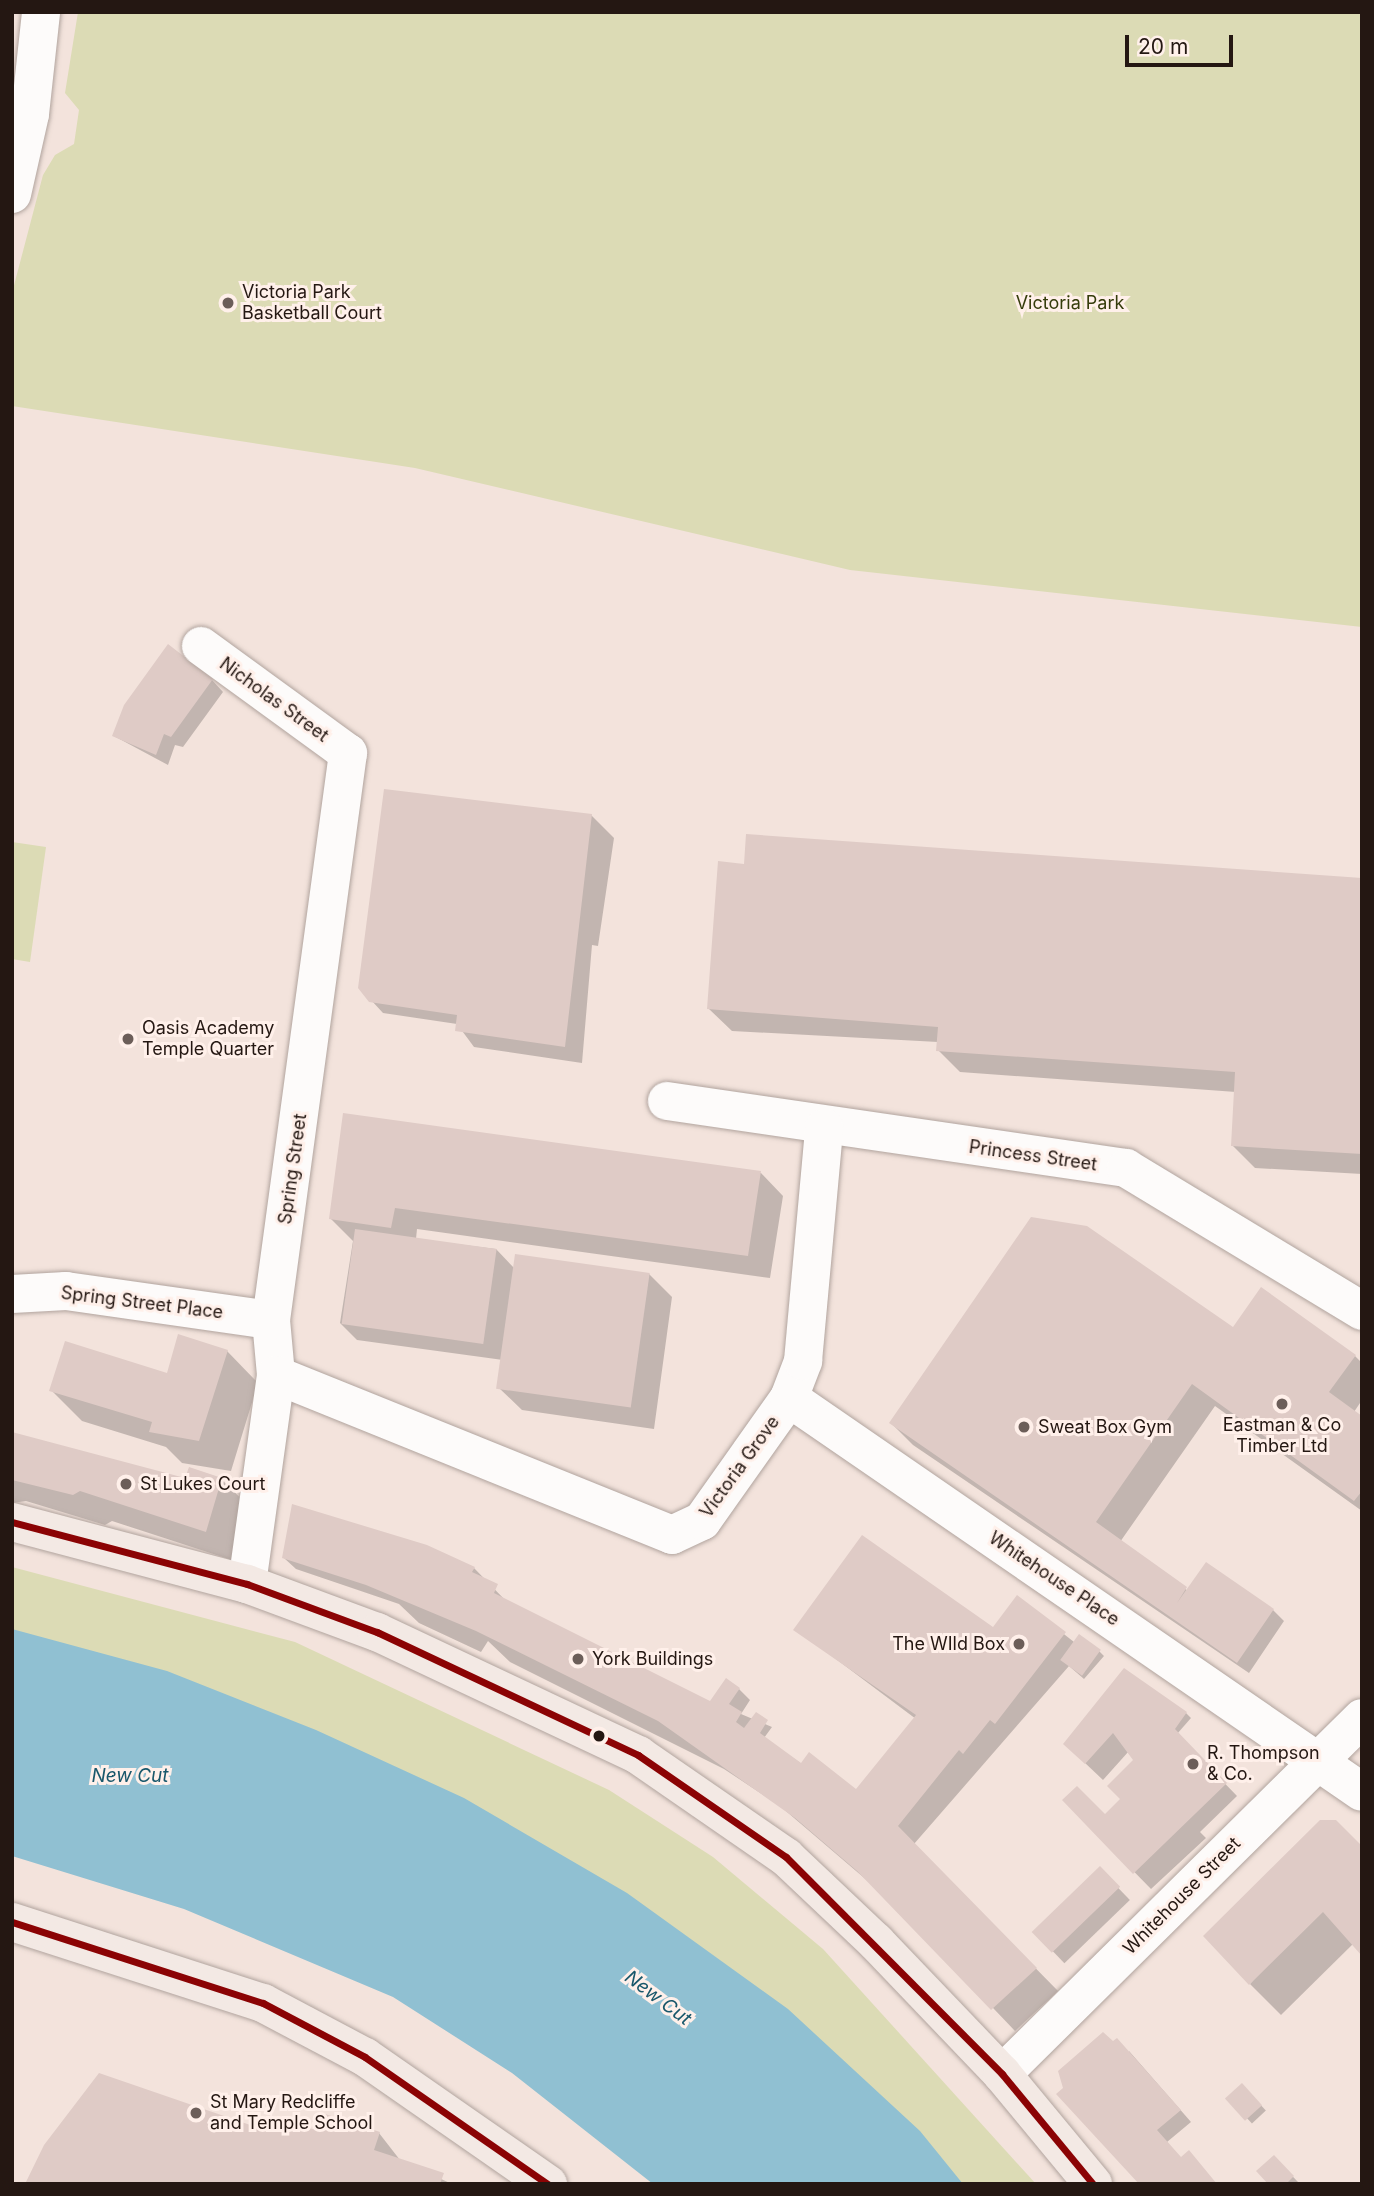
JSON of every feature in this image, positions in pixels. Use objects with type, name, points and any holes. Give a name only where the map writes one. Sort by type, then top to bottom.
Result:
[{"type":"highway","points":[[12,1522],[247,1584],[525,1697],[638,1755],[715,1804],[806,1876],[1002,2074],[1093,2184]]},
{"type":"highway","points":[[12,1922],[263,2003],[365,2057],[548,2184]]},
{"type":"street","points":[[12,194],[30,114],[41,12]]},
{"type":"street","name":"Nicholas Street","points":[[201,646],[348,753]]},
{"type":"street","name":"Spring Street","points":[[247,1584],[276,1375],[271,1320],[348,753]]},
{"type":"street","name":"Princess Street","points":[[667,1101],[824,1128],[1126,1168],[1358,1302]]},
{"type":"street","name":"Victoria Grove","points":[[276,1375],[672,1535],[702,1521],[789,1398],[803,1361],[824,1128]]},
{"type":"street","name":"Spring Street Place","points":[[12,1294],[66,1290],[271,1320]]},
{"type":"street","name":"Whitehouse Place","points":[[789,1398],[1320,1760],[1362,1792]]},
{"type":"street","name":"Whitehouse Street","points":[[1002,2074],[1362,1718]]},
{"type":"green space","name":"Victoria Park","points":[[78,12],[1362,12],[1362,627],[850,570],[415,468],[12,406],[12,293],[43,175],[55,155],[74,144],[79,110],[65,93]]},
{"type":"green space","points":[[12,842],[46,847],[30,962],[12,959]]},
{"type":"green space","points":[[12,1567],[295,1642],[609,1790],[713,1857],[823,1949],[1036,2184],[936,2184],[12,1682]]},
{"type":"water","name":"New Cut","points":[[12,1629],[167,1671],[316,1730],[464,1798],[627,1893],[788,2009],[920,2131],[963,2184],[653,2184],[512,2073],[393,1997],[184,1909],[12,1856]]},
{"type":"building","points":[[168,644],[213,679],[171,737],[164,734],[156,755],[112,736],[124,705]]},
{"type":"building","points":[[384,789],[592,814],[565,1047],[455,1031],[457,1015],[369,1002],[358,988]]},
{"type":"building","points":[[746,834],[1362,878],[1362,1154],[1231,1146],[1235,1072],[936,1051],[938,1027],[707,1009],[718,861],[744,864]]},
{"type":"building","points":[[343,1113],[761,1171],[748,1256],[395,1208],[391,1228],[329,1219]]},
{"type":"building","points":[[1031,1217],[1087,1226],[1233,1327],[1261,1287],[1356,1355],[1329,1392],[1362,1416],[1362,1491],[1354,1501],[1192,1384],[1096,1522],[1187,1587],[1177,1603],[1206,1562],[1274,1609],[1237,1663],[889,1423]]},
{"type":"building","points":[[355,1229],[497,1249],[483,1344],[342,1324]]},
{"type":"building","points":[[515,1254],[650,1273],[631,1408],[496,1389]]},
{"type":"building","points":[[178,1334],[228,1350],[199,1441],[149,1432],[152,1422],[49,1391],[65,1341],[167,1373]]},
{"type":"building","name":"St Lukes Court","points":[[12,1432],[185,1478],[189,1467],[222,1478],[206,1532],[80,1491],[73,1495],[12,1480]]},
{"type":"building","points":[[292,1504],[427,1545],[475,1567],[472,1572],[498,1584],[494,1593],[710,1701],[726,1678],[740,1688],[729,1704],[742,1712],[736,1722],[744,1728],[756,1712],[768,1720],[760,1733],[801,1763],[809,1752],[856,1789],[916,1715],[793,1630],[862,1535],[993,1627],[1017,1595],[1066,1632],[995,1724],[990,1720],[963,1754],[959,1750],[898,1826],[1037,1968],[991,2010],[857,1871],[795,1818],[658,1721],[476,1631],[366,1585],[282,1558]]},
{"type":"building","points":[[1079,1634],[1101,1650],[1082,1676],[1060,1660]]},
{"type":"building","points":[[1124,1668],[1187,1712],[1175,1729],[1227,1783],[1133,1874],[1062,1800],[1077,1786],[1105,1814],[1120,1799],[1107,1786],[1133,1760],[1113,1733],[1085,1764],[1063,1744]]},
{"type":"building","points":[[1320,1820],[1336,1820],[1362,1846],[1362,1956],[1323,1912],[1249,1985],[1203,1936]]},
{"type":"building","points":[[1100,1866],[1120,1887],[1052,1953],[1032,1932]]},
{"type":"building","points":[[1103,2032],[1113,2041],[1117,2038],[1181,2110],[1157,2130],[1181,2157],[1189,2150],[1217,2184],[1139,2184],[1056,2094],[1063,2088],[1058,2071]]},
{"type":"building","points":[[99,2073],[262,2129],[267,2116],[316,2130],[322,2113],[380,2132],[374,2150],[444,2173],[440,2184],[25,2184],[44,2145]]},
{"type":"building","points":[[1242,2083],[1262,2105],[1245,2121],[1225,2098]]},
{"type":"building","points":[[1274,2155],[1294,2176],[1286,2184],[1268,2184],[1256,2171]]},
{"type":"transit line","points":[[12,1522],[247,1584],[377,1632],[638,1755],[786,1857],[1002,2074],[1093,2184]]},
{"type":"transit line","points":[[12,1922],[263,2003],[365,2057],[548,2184]]},
{"type":"place","name":"Victoria Park Basketball Court","points":[[228,303]]},
{"type":"place","name":"Oasis Academy Temple Quarter","points":[[128,1039]]},
{"type":"place","name":"Eastman & Co Timber Ltd","points":[[1282,1404]]},
{"type":"place","name":"Sweat Box Gym","points":[[1024,1427]]},
{"type":"place","name":"St Lukes Court","points":[[126,1484]]},
{"type":"place","name":"The WIld Box","points":[[1019,1644]]},
{"type":"place","name":"York Buildings","points":[[578,1659]]},
{"type":"place","name":"R. Thompson & Co.","points":[[1193,1764]]},
{"type":"place","name":"St Mary Redcliffe and Temple School","points":[[196,2113]]}]
